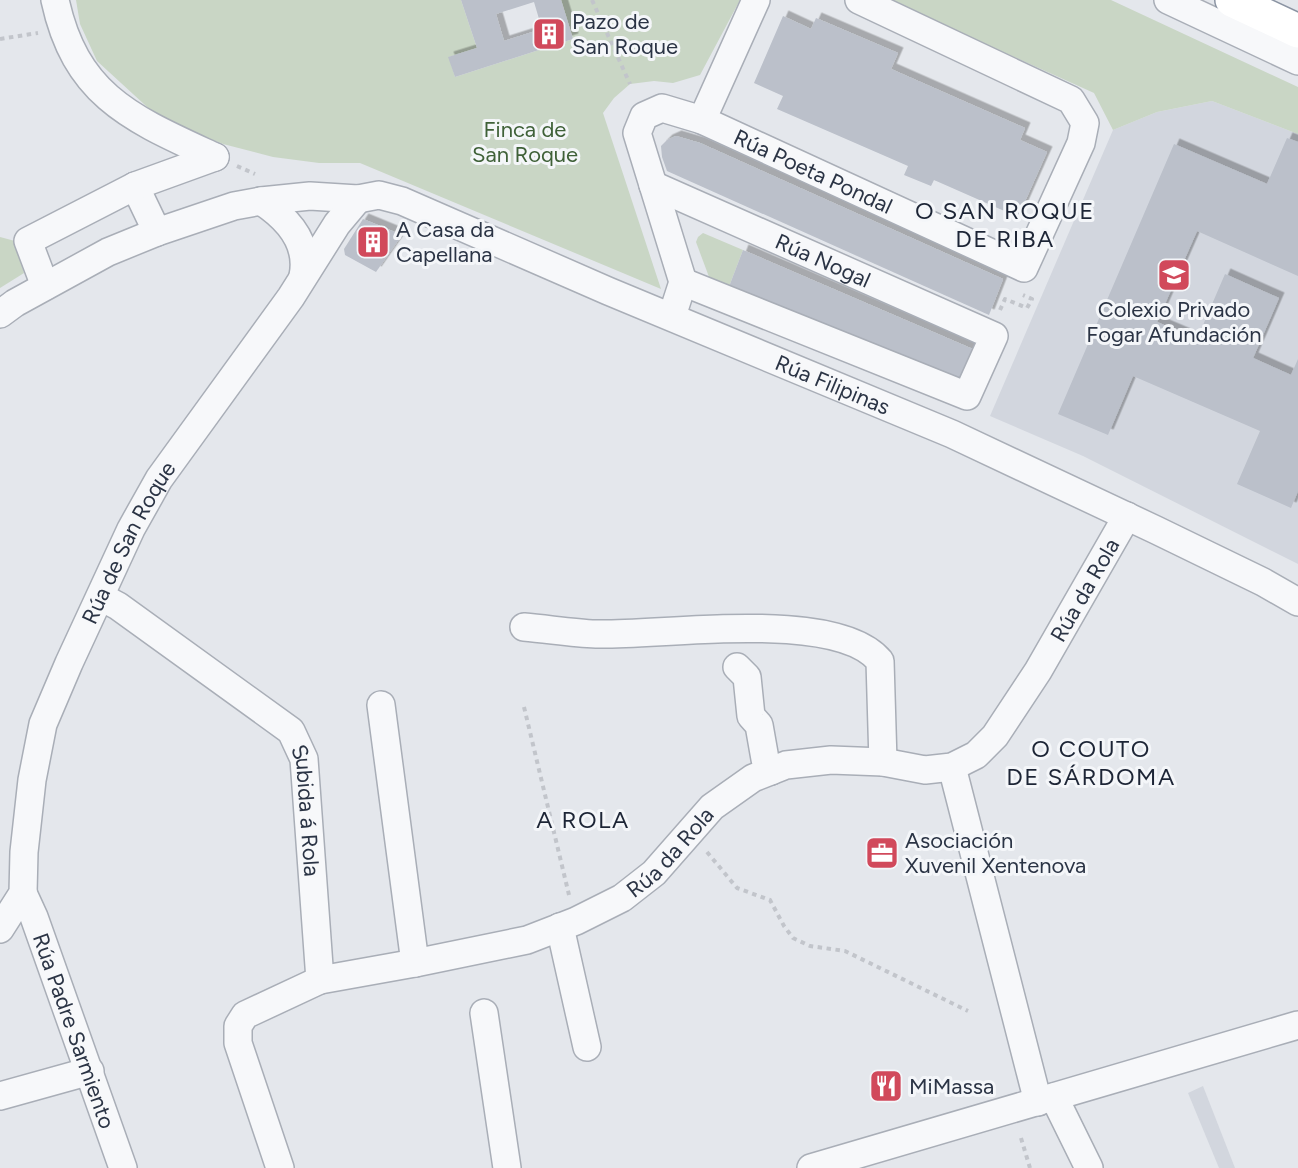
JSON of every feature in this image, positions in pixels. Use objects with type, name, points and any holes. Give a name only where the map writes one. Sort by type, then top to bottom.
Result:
[{"type":"highway","points":[[1232,0],[1298,31]]},
{"type":"street","points":[[45,286],[27,241],[135,186],[215,157],[152,129],[111,100],[93,83],[75,57],[62,28],[55,0]]},
{"type":"street","points":[[702,120],[756,0]]},
{"type":"street","points":[[859,0],[1071,100],[1084,123],[1081,143],[1020,280]]},
{"type":"street","points":[[1167,0],[1298,61]]},
{"type":"street","name":"Rúa Poeta Pondal","points":[[683,282],[637,133],[644,116],[662,108],[702,120],[1020,280]]},
{"type":"street","name":"Rúa Nogal","points":[[653,185],[994,336],[967,396],[683,282]]},
{"type":"street","points":[[135,186],[157,232]]},
{"type":"street","name":"Rúa Filipinas","points":[[0,314],[45,286],[108,252],[157,232],[234,206],[309,196],[358,199],[380,195],[402,201],[952,434],[1263,582],[1298,602]]},
{"type":"street","name":"Rúa de San Roque","points":[[0,929],[23,893],[26,837],[37,749],[53,700],[131,529],[159,479],[291,297],[337,224],[358,199]]},
{"type":"street","points":[[261,201],[286,221],[297,234],[306,264],[303,276]]},
{"type":"street","points":[[672,316],[683,282]]},
{"type":"street","name":"Rúa da Rola","points":[[280,1168],[238,1043],[238,1026],[245,1014],[320,980],[527,940],[566,916],[622,898],[654,873],[712,807],[753,778],[786,765],[831,760],[883,762],[925,770],[952,767],[976,755],[994,736],[1038,671],[1127,516]]},
{"type":"street","name":"Subida á Rola","points":[[101,597],[118,606],[291,731],[304,759],[320,980]]},
{"type":"street","points":[[524,627],[597,634],[693,629],[789,629],[848,639],[873,653],[880,661],[883,762]]},
{"type":"street","points":[[737,667],[747,677],[752,716],[759,725],[765,759],[771,771]]},
{"type":"street","points":[[381,705],[416,963]]},
{"type":"street","points":[[952,767],[1046,1100],[1089,1168]]},
{"type":"street","name":"Rúa Padre Sarmiento","points":[[23,893],[34,917],[123,1168]]},
{"type":"street","points":[[566,916],[587,1047]]},
{"type":"street","points":[[484,1013],[507,1168]]},
{"type":"street","points":[[811,1168],[860,1161],[1046,1100],[1298,1025]]},
{"type":"street","points":[[0,1096],[90,1071]]},
{"type":"path","points":[[592,0],[630,84]]},
{"type":"path","points":[[0,39],[62,28]]},
{"type":"path","points":[[1005,299],[1027,308],[1032,299],[1020,280]]},
{"type":"path","points":[[524,707],[566,916]]},
{"type":"path","points":[[704,849],[737,888],[770,900],[793,938],[810,946],[845,951],[969,1011]]},
{"type":"path","points":[[1021,1138],[1030,1168]]},
{"type":"shaded area","name":"Colexio Privado Fogar Afundación","points":[[1212,101],[1298,134],[1298,564],[1083,456],[990,416],[1113,130],[1157,112]]},
{"type":"shaded area","points":[[1203,1086],[1235,1168],[1219,1168],[1188,1093]]},
{"type":"green space","name":"Finca de San Roque","points":[[76,0],[461,0],[477,48],[449,57],[455,77],[573,39],[561,0],[740,0],[700,75],[673,83],[654,81],[630,84],[614,98],[603,113],[661,289],[360,163],[319,163],[273,157],[223,144],[176,126],[157,116],[97,61],[80,24]]},
{"type":"green space","points":[[888,0],[1111,0],[1298,87],[1298,134],[1212,101],[1157,112],[1113,130],[1094,93]]},
{"type":"green space","points":[[703,233],[743,250],[727,292],[712,285],[696,242]]},
{"type":"green space","points":[[0,237],[15,241],[24,273],[0,288]]},
{"type":"building","name":"Pazo de San Roque","points":[[461,0],[561,0],[573,39],[455,77],[448,57],[477,48]],"holes":[[[534,2],[542,29],[504,41],[496,14]]]},
{"type":"building","points":[[783,16],[811,29],[816,18],[898,53],[891,69],[1025,128],[1020,140],[1047,152],[1018,217],[934,180],[931,186],[904,175],[908,166],[777,109],[783,96],[754,83]]},
{"type":"building","points":[[676,136],[700,143],[1003,279],[989,315],[667,171],[661,146]]},
{"type":"building","points":[[1287,138],[1298,142],[1298,276],[1197,231],[1157,322],[1197,339],[1225,274],[1279,298],[1253,358],[1291,375],[1298,359],[1298,491],[1291,508],[1237,484],[1260,431],[1133,376],[1108,435],[1058,414],[1174,144],[1267,184]]},
{"type":"building","name":"A Casa da Capellana","points":[[363,219],[402,235],[376,272],[345,255],[344,249]]},
{"type":"building","points":[[743,250],[975,350],[961,386],[727,292]]},
{"type":"place","name":"Pazo de San Roque","points":[[549,34]]},
{"type":"place","name":"A Casa da Capellana","points":[[373,242]]},
{"type":"place","name":"Colexio Privado Fogar Afundación","points":[[1174,275]]},
{"type":"place","name":"Asociación Xuvenil Xentenova","points":[[882,853]]},
{"type":"place","name":"MiMassa","points":[[886,1086]]},
{"type":"district","name":"O SAN ROQUE DE RIBA","points":[[1005,224]]},
{"type":"district","name":"O COUTO DE SÁRDOMA","points":[[1091,762]]},
{"type":"district","name":"A ROLA","points":[[583,819]]}]
